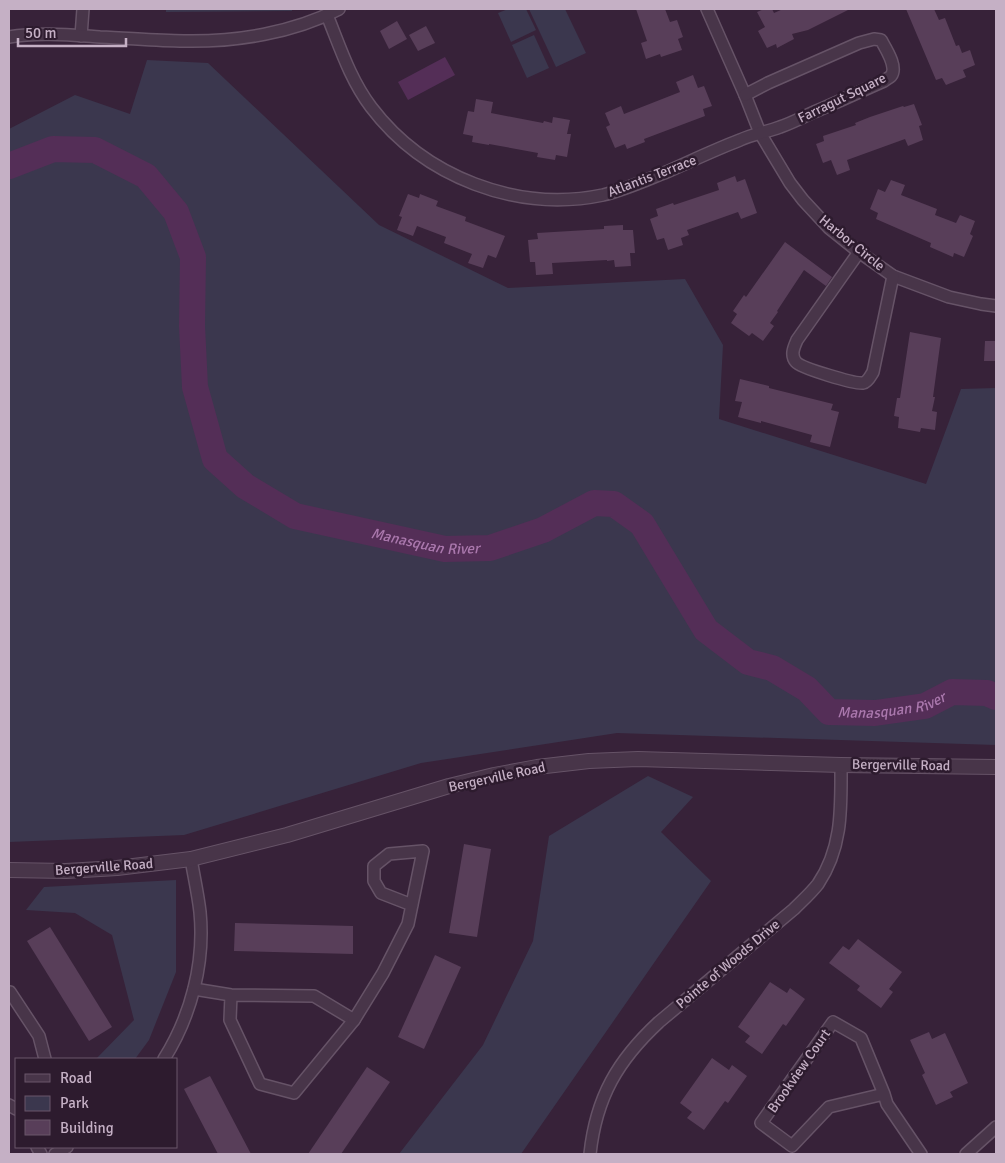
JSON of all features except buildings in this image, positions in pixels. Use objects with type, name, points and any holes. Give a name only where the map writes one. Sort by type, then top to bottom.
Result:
[{"type":"street","points":[[82,36],[83,9]]},
{"type":"street","points":[[9,37],[49,34],[184,41],[223,40],[280,30],[327,15],[339,9]]},
{"type":"street","name":"Harbor Circle","points":[[707,9],[760,133],[779,167],[803,200],[829,228],[893,276],[949,297],[996,306]]},
{"type":"street","name":"Atlantis Terrace","points":[[327,15],[357,86],[371,107],[391,130],[438,167],[466,181],[495,191],[523,197],[552,200],[604,195],[635,185],[760,133]]},
{"type":"street","name":"Farragut Square","points":[[745,95],[768,83],[874,38],[881,40],[890,55],[894,69],[891,76],[884,81],[780,127],[760,133]]},
{"type":"street","points":[[859,252],[797,340],[792,352],[794,360],[798,364],[849,381],[862,383],[867,381],[873,372],[893,276]]},
{"type":"street","name":"Bergerville Road","points":[[9,870],[66,871],[108,869],[191,859],[287,835],[449,786],[537,767],[589,761],[638,759],[996,767]]},
{"type":"street","name":"Pointe of Woods Drive","points":[[590,1154],[591,1138],[598,1111],[606,1090],[626,1056],[659,1022],[794,909],[817,884],[831,860],[839,833],[841,816],[840,765]]},
{"type":"street","points":[[231,995],[230,1020],[260,1084],[294,1093],[354,1020],[383,973],[408,924],[412,905],[423,852],[388,854],[374,866],[374,881],[381,893],[412,905]]},
{"type":"street","points":[[165,1058],[188,1011],[198,966],[201,940],[200,914],[198,892],[191,859]]},
{"type":"street","points":[[194,989],[231,995],[314,996],[354,1020]]},
{"type":"street","points":[[9,992],[39,1036],[46,1058]]},
{"type":"street","name":"Brookview Court","points":[[884,1094],[829,1107],[792,1146],[762,1123],[833,1022],[861,1038],[884,1094],[887,1104],[921,1154]]},
{"type":"street","points":[[966,1154],[996,1127]]},
{"type":"street","points":[[55,1154],[66,1148]]},
{"type":"green space","points":[[166,9],[292,9],[292,11],[166,12]]},
{"type":"green space","points":[[508,9],[526,9],[536,30],[511,42],[498,13]]},
{"type":"green space","points":[[529,9],[565,9],[586,53],[556,67]]},
{"type":"green space","points":[[534,35],[549,68],[527,78],[512,45]]},
{"type":"green space","points":[[147,60],[208,63],[379,225],[508,288],[685,279],[723,345],[719,419],[926,484],[961,389],[996,388],[996,745],[617,733],[421,763],[184,835],[9,842],[9,129],[75,95],[130,114]]},
{"type":"green space","points":[[648,776],[693,797],[661,832],[711,881],[521,1154],[399,1154],[483,1045],[533,941],[549,836]]},
{"type":"green space","points":[[176,880],[176,972],[149,1040],[136,1058],[97,1058],[134,1020],[112,935],[75,913],[26,910],[44,887]]},
{"type":"shaded area","points":[[445,57],[455,75],[408,100],[398,82]]},
{"type":"waterway","name":"Manasquan River","points":[[9,166],[53,149],[95,150],[146,176],[176,212],[193,257],[192,326],[195,387],[215,459],[245,486],[295,516],[445,549],[490,548],[543,530],[594,503],[614,504],[642,524],[706,630],[748,662],[772,668],[807,689],[829,712],[875,713],[925,706],[952,692],[987,693],[996,697]]}]
